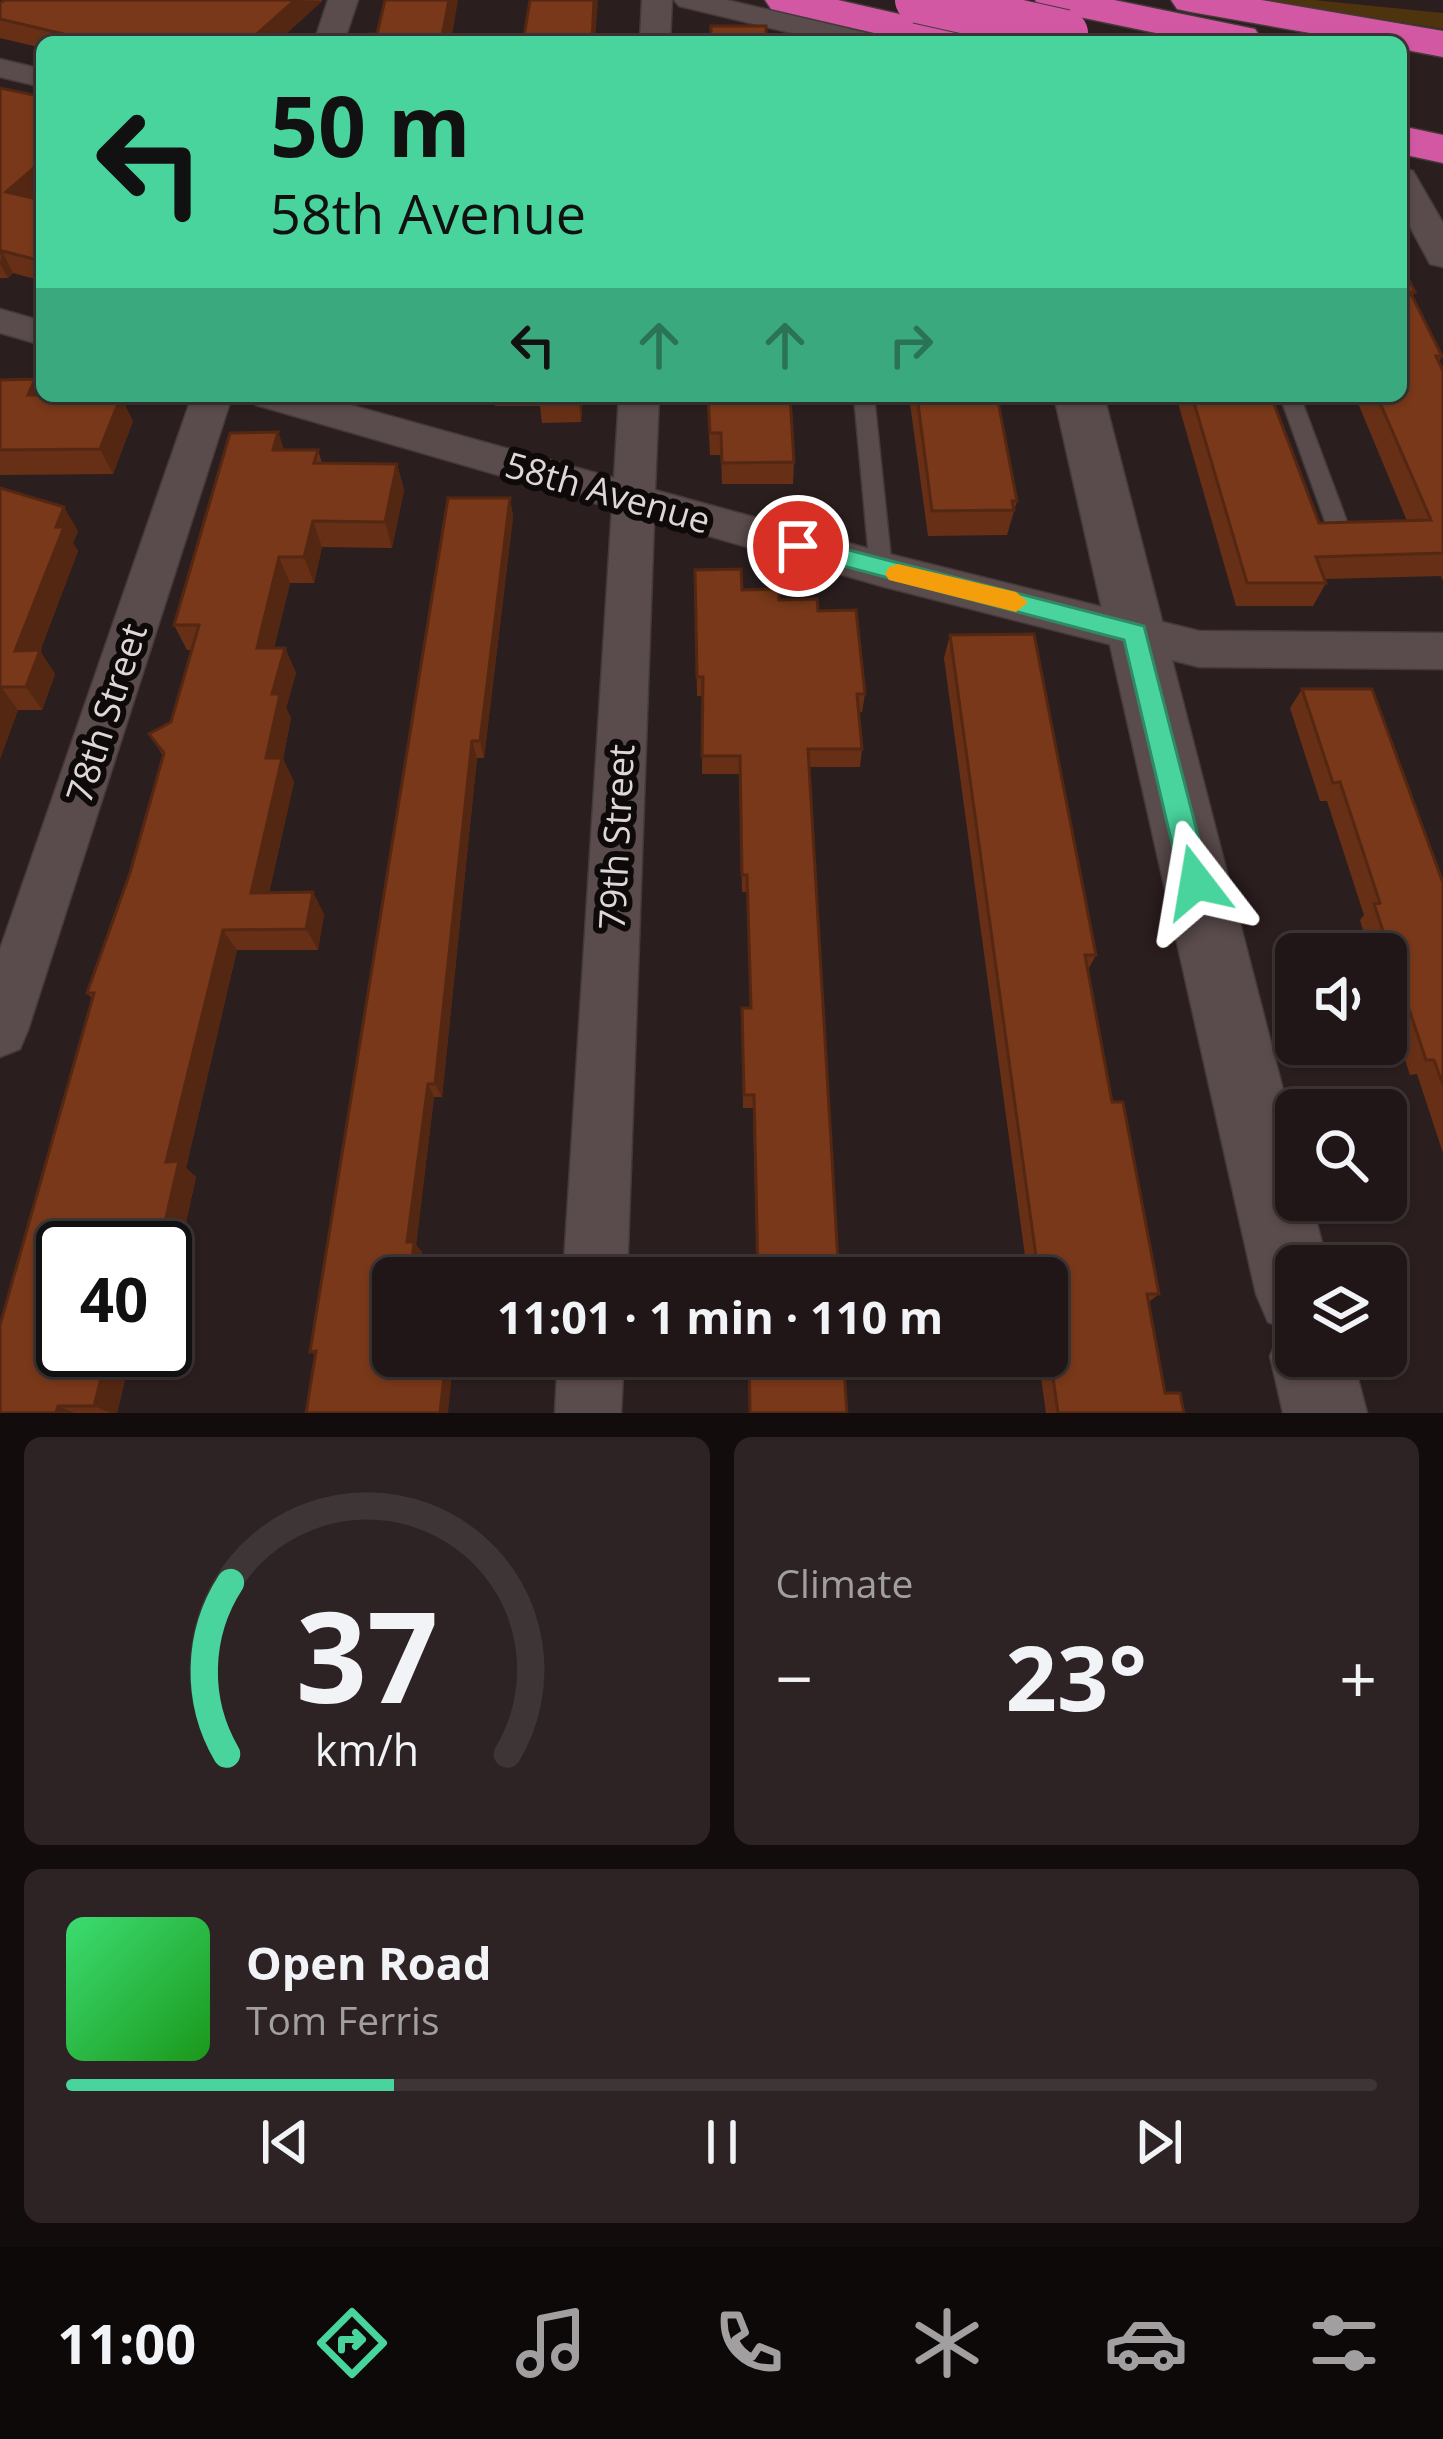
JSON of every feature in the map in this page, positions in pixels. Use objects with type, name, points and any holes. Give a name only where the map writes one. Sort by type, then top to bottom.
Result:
[{"type":"highway","points":[[785,0],[914,14],[1058,11],[1222,36]]},
{"type":"highway","points":[[1191,0],[1397,36]]},
{"type":"highway","points":[[1058,11],[1098,36]]},
{"type":"highway","points":[[914,14],[956,36]]},
{"type":"highway","points":[[1407,38],[1443,44]]},
{"type":"street","points":[[330,36],[343,0]]},
{"type":"street","points":[[655,36],[657,0]]},
{"type":"street","points":[[689,0],[842,36]]},
{"type":"street","points":[[980,0],[989,36]]},
{"type":"street","points":[[0,68],[36,77]]},
{"type":"street","points":[[1407,167],[1443,176]]},
{"type":"street","points":[[1407,185],[1433,216],[1443,256]]},
{"type":"street","points":[[0,322],[36,331]]},
{"type":"street","name":"78th Street","points":[[0,1030],[210,402]]},
{"type":"street","name":"58th Avenue","points":[[291,402],[880,569],[1199,650],[1443,651]]},
{"type":"street","name":"79th Street","points":[[596,1257],[639,402]]},
{"type":"street","points":[[1080,402],[1284,1245]]},
{"type":"street","points":[[588,1413],[590,1377]]},
{"type":"street","points":[[1316,1377],[1325,1413]]},
{"type":"lane","points":[[865,402],[880,569]]},
{"type":"lane","points":[[1292,402],[1340,535]]},
{"type":"shaded area","points":[[1260,0],[1314,0],[1443,13],[1443,29]]},
{"type":"building","points":[[295,0],[255,36],[72,36],[0,19],[0,3]]},
{"type":"building","points":[[385,0],[449,0],[442,36],[368,36],[377,34]]},
{"type":"building","points":[[530,0],[594,0],[592,36],[524,36]]},
{"type":"building","points":[[711,26],[766,26],[766,36],[711,36]]},
{"type":"building","points":[[0,88],[36,93],[36,166],[6,192],[36,199],[36,260],[0,253]]},
{"type":"building","points":[[1407,277],[1442,356],[1436,356],[1443,371],[1443,553],[1316,557],[1326,583],[1247,583],[1194,402],[1273,402],[1319,523],[1431,520],[1380,402],[1407,402]]},
{"type":"building","points":[[35,379],[28,395],[36,395],[36,402],[119,402],[100,449],[0,450],[0,380]]},
{"type":"building","points":[[708,402],[790,402],[794,462],[722,463],[721,433],[710,433]]},
{"type":"building","points":[[918,402],[998,402],[1017,501],[1012,501],[1014,510],[932,511]]},
{"type":"building","points":[[278,432],[273,450],[318,450],[314,463],[397,464],[385,522],[313,521],[304,557],[279,557],[257,648],[285,648],[272,694],[280,694],[266,758],[282,758],[251,893],[313,892],[306,929],[223,930],[166,1162],[179,1161],[165,1221],[36,1221],[36,1377],[101,1377],[94,1406],[58,1406],[56,1413],[0,1413],[0,1325],[94,993],[87,993],[130,873],[164,753],[149,734],[171,722],[199,625],[174,625],[230,433]]},
{"type":"building","points":[[0,488],[64,507],[56,527],[64,527],[15,651],[40,650],[26,687],[1,687],[0,691]]},
{"type":"building","points":[[448,498],[510,498],[480,741],[472,741],[435,1084],[428,1084],[407,1242],[414,1242],[412,1257],[372,1257],[372,1377],[444,1377],[440,1413],[306,1413],[316,1351],[310,1352]]},
{"type":"building","points":[[741,569],[742,590],[779,589],[779,600],[817,599],[818,611],[856,610],[865,694],[857,694],[862,749],[808,749],[838,1257],[758,1257],[754,1095],[744,1095],[742,1008],[751,1008],[740,756],[702,756],[703,677],[697,677],[695,570]]},
{"type":"building","points":[[1034,634],[1096,955],[1085,955],[1112,1102],[1123,1102],[1159,1294],[1147,1294],[1165,1393],[1180,1393],[1184,1413],[1058,1413],[1053,1377],[1068,1377],[1068,1257],[1036,1257],[950,635]]},
{"type":"building","points":[[1302,689],[1372,689],[1443,883],[1443,1085],[1434,1060],[1426,1060],[1407,1003],[1407,933],[1384,933],[1374,904],[1380,903],[1340,782],[1333,783]]},
{"type":"building","points":[[749,1377],[844,1377],[847,1413],[750,1413]]},
{"type":"slow traffic","points":[[898,574],[1016,602]]},
{"type":"route","points":[[798,546],[1135,633],[1196,882]]}]
